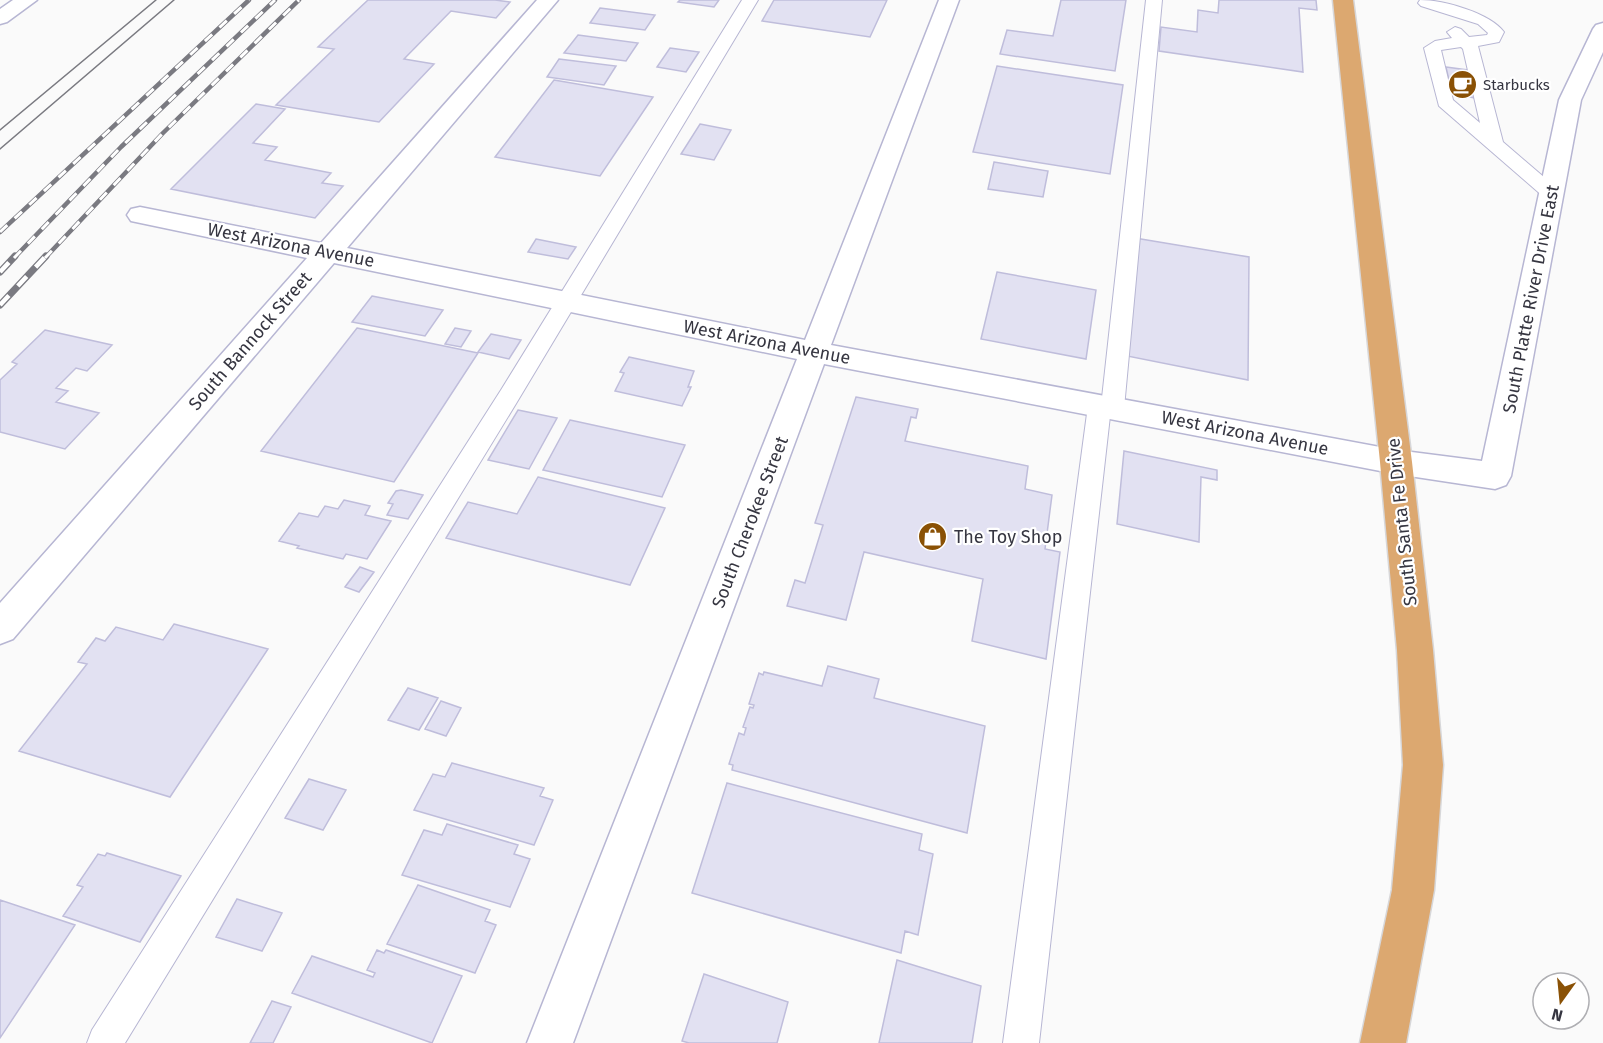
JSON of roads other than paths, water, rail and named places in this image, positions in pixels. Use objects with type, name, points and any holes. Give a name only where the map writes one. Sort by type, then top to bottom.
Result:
[{"type":"highway","name":"South Santa Fe Drive","points":[[1343,0],[1415,650],[1423,765],[1413,890],[1383,1043]]},
{"type":"street","points":[[0,18],[27,0]]},
{"type":"street","name":"South Bannock Street","points":[[0,628],[548,0]]},
{"type":"street","name":"South Cherokee Street","points":[[550,1043],[950,0]]},
{"type":"street","name":"South Platte River Drive East","points":[[1395,462],[1495,476],[1570,100],[1603,29]]},
{"type":"street","name":"West Arizona Avenue","points":[[140,215],[815,352],[1395,462]]},
{"type":"lane","points":[[105,1043],[566,301],[750,0]]},
{"type":"lane","points":[[1021,1043],[1106,407],[1154,0]]},
{"type":"lane","points":[[1424,2],[1471,48],[1494,144]]},
{"type":"lane","points":[[1424,2],[1484,21],[1496,32],[1493,39],[1441,44],[1432,48],[1445,102],[1552,194]]},
{"type":"tram line","points":[[0,130],[156,0]]},
{"type":"tram line","points":[[0,149],[174,0]]},
{"type":"railway","points":[[0,232],[249,0]]},
{"type":"railway","points":[[14,258],[121,147],[275,0]]},
{"type":"railway","points":[[45,258],[163,133],[299,0]]},
{"type":"railway","points":[[0,272],[15,256]]},
{"type":"railway","points":[[0,305],[46,256]]},
{"type":"place","name":"Starbucks","points":[[1462,85]]},
{"type":"place","name":"The Toy Shop","points":[[933,537]]}]
